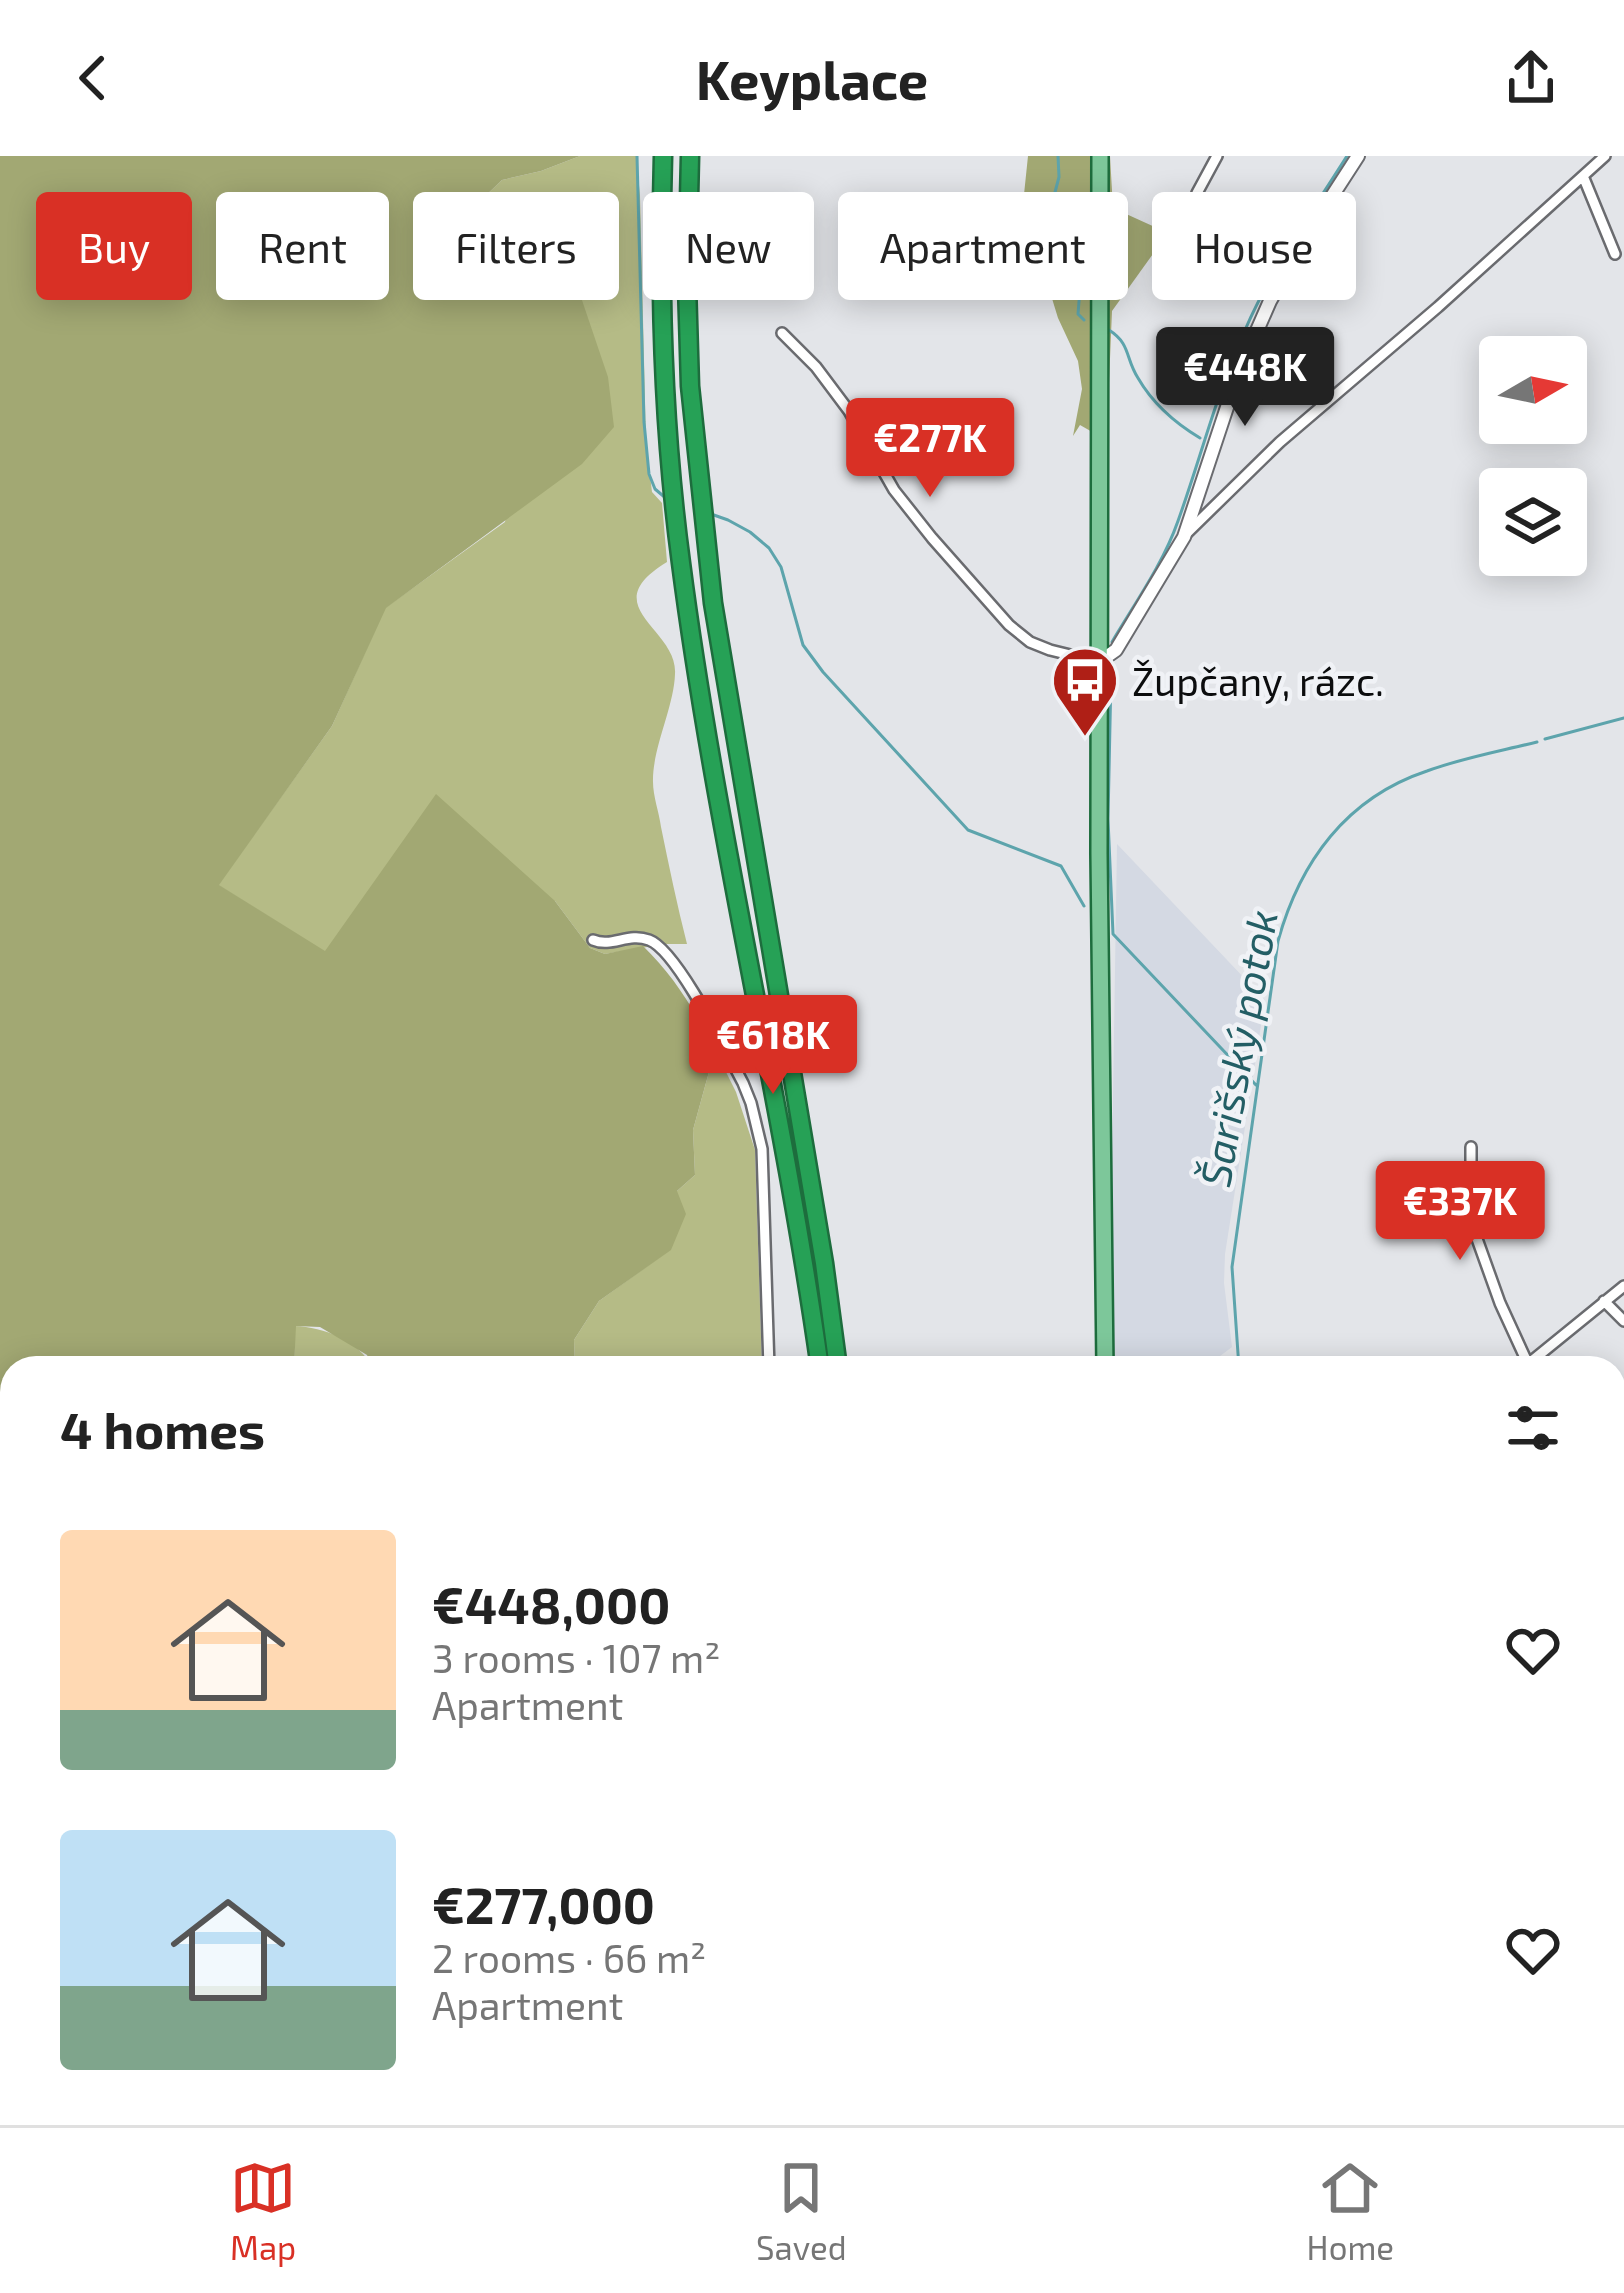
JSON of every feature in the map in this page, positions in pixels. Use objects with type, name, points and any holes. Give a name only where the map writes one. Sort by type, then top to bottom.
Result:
[{"type":"highway","points":[[663,156],[666,400],[687,608],[793,1189],[818,1356]]},
{"type":"highway","points":[[690,156],[690,386],[713,603],[836,1356]]},
{"type":"main road","points":[[1100,156],[1105,1356]]},
{"type":"street","points":[[1198,192],[1217,156]]},
{"type":"street","points":[[782,333],[816,367],[849,411],[894,490],[1009,625],[1030,642],[1099,662],[1115,650],[1184,536],[1238,374],[1270,302],[1358,156]]},
{"type":"street","points":[[1184,536],[1280,442],[1605,156]]},
{"type":"street","points":[[1583,176],[1615,254]]},
{"type":"street","points":[[593,940],[604,944],[642,938],[666,951],[743,1084],[756,1122],[764,1182],[769,1356]]},
{"type":"street","points":[[1471,1147],[1471,1222],[1523,1356]]},
{"type":"street","points":[[1539,1356],[1624,1286]]},
{"type":"street","points":[[1604,1301],[1624,1321]]},
{"type":"shaded area","points":[[1117,844],[1265,1000],[1225,1254],[1232,1347],[1220,1356],[1114,1356]]},
{"type":"green space","points":[[0,156],[580,156],[502,180],[489,192],[413,192],[413,300],[582,300],[608,377],[614,427],[582,464],[386,608],[332,726],[219,885],[325,951],[436,794],[555,901],[590,948],[605,954],[643,946],[684,995],[715,1050],[693,1130],[695,1175],[677,1191],[686,1214],[671,1250],[599,1301],[574,1340],[575,1356],[367,1356],[320,1327],[296,1326],[295,1356],[0,1356]]},
{"type":"green space","points":[[580,156],[636,156],[646,442],[652,492],[662,503],[667,562],[637,592],[644,618],[665,643],[675,674],[653,782],[687,944],[605,954],[590,948],[555,901],[325,952],[218,885],[332,726],[385,608],[505,522],[545,300],[619,300],[619,192],[489,192],[502,180]]},
{"type":"green space","points":[[1028,156],[1110,156],[1112,192],[1024,192]]},
{"type":"green space","points":[[1128,215],[1152,226],[1152,255],[1128,289]]},
{"type":"green space","points":[[1052,300],[1120,300],[1112,311],[1107,430],[1094,433],[1080,425],[1073,436],[1082,389],[1078,361]]},
{"type":"green space","points":[[715,1050],[736,1092],[755,1150],[762,1356],[575,1356],[574,1340],[599,1301],[671,1249],[677,1191],[695,1175],[693,1130]]},
{"type":"green space","points":[[295,1326],[340,1337],[365,1356],[294,1356]]},
{"type":"waterway","points":[[637,156],[644,422],[649,474],[655,489],[668,500]]},
{"type":"waterway","points":[[1058,156],[1059,177],[1049,215],[1066,253],[1063,279],[1080,289],[1078,314],[1084,320]]},
{"type":"waterway","points":[[1112,642],[1172,537],[1226,377],[1256,307],[1347,156]]},
{"type":"waterway","points":[[1109,330],[1124,346],[1150,396],[1200,438]]},
{"type":"waterway","points":[[711,514],[750,532],[769,548],[781,567],[803,645],[968,830],[1061,866],[1084,906]]},
{"type":"waterway","points":[[1111,676],[1108,819],[1113,934],[1256,1085]]},
{"type":"waterway","name":"Šarišský potok","points":[[1545,739],[1624,718]]},
{"type":"waterway","name":"Šarišský potok","points":[[1238,1356],[1232,1267],[1278,941],[1299,885],[1330,836],[1373,798],[1440,766],[1537,742]]},
{"type":"place","name":"Župčany, rázc.","points":[[1085,739]]}]
